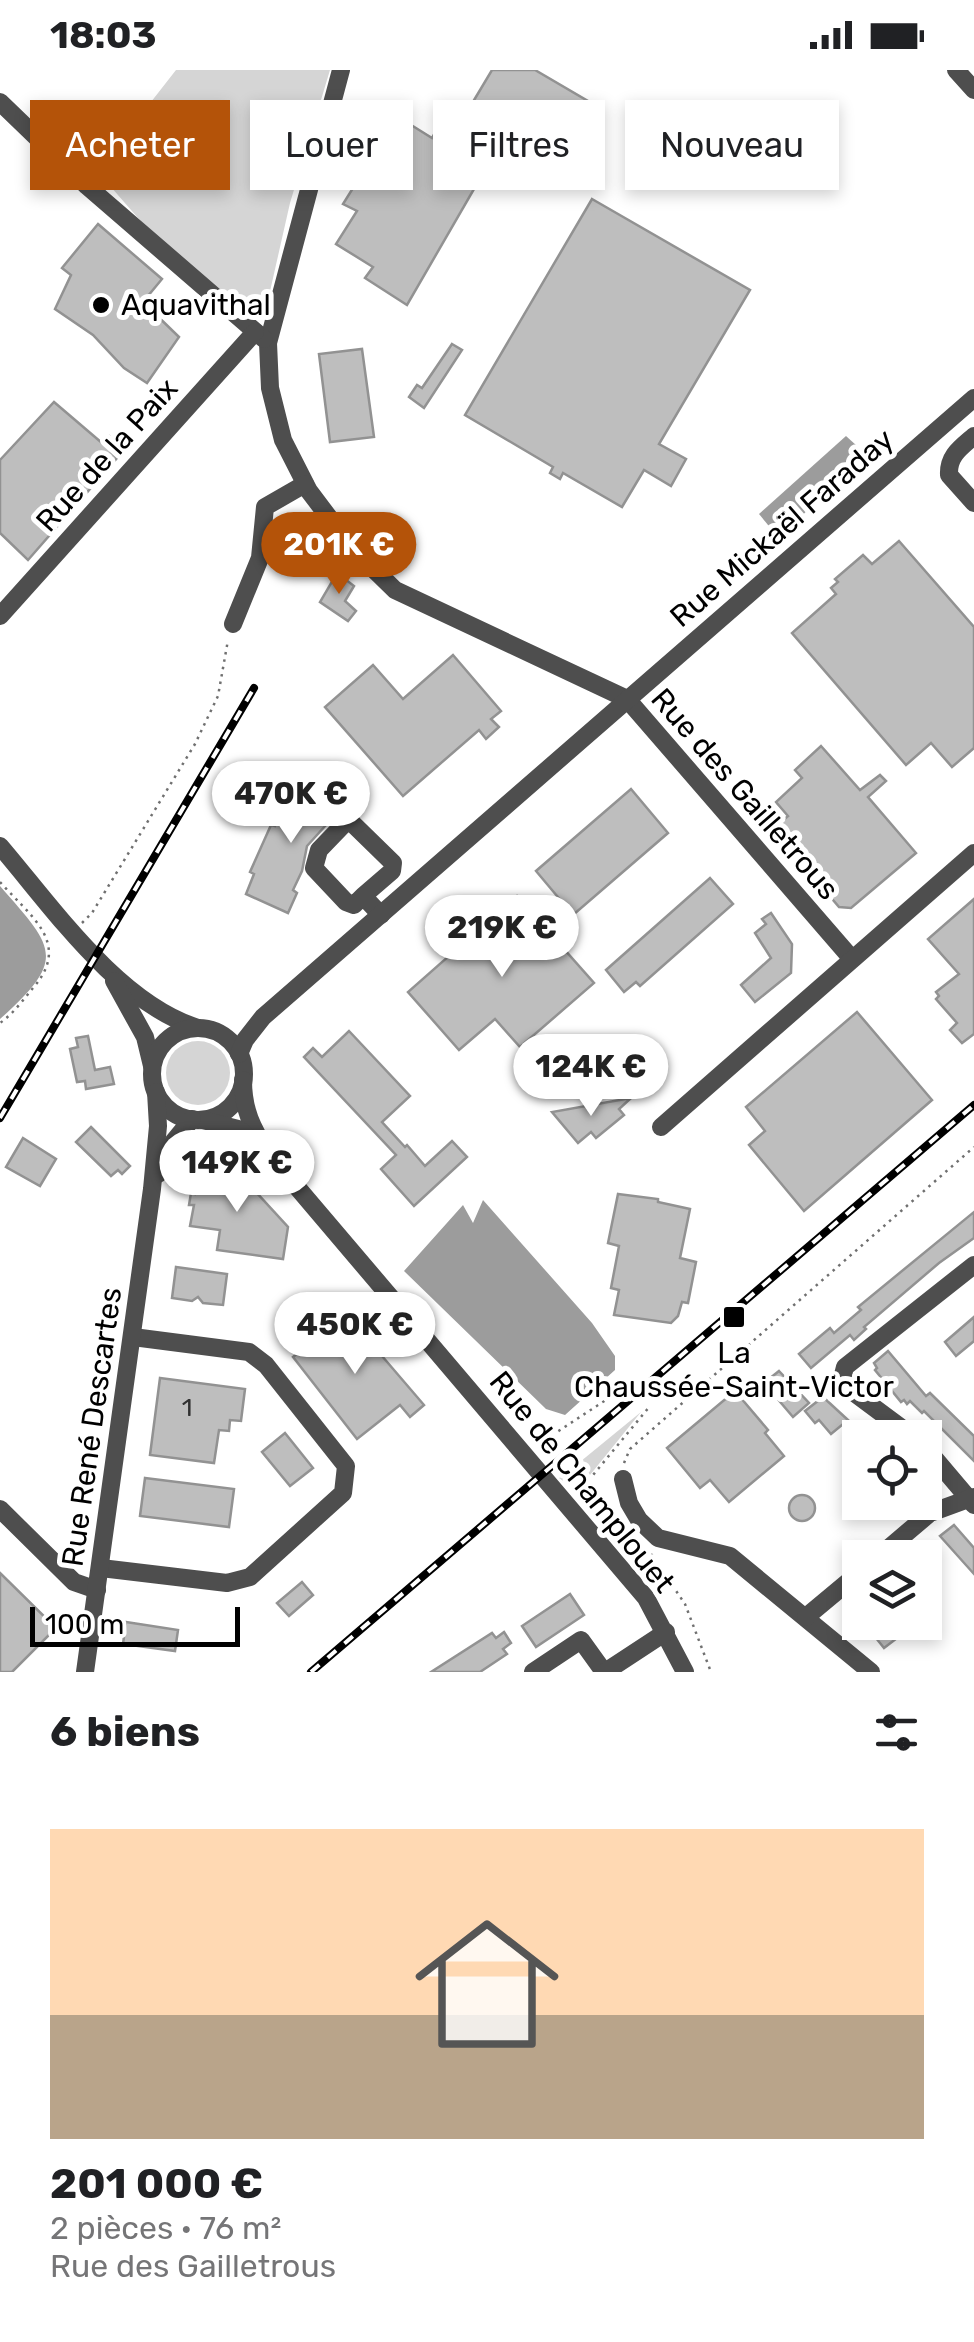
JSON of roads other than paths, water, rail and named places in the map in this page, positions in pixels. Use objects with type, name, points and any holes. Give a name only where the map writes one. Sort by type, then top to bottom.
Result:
[{"type":"street","points":[[0,102],[128,222],[262,337],[341,70]]},
{"type":"street","points":[[956,70],[974,90]]},
{"type":"street","name":"Rue des Gailletrous","points":[[262,337],[275,414],[305,484],[334,524],[394,590],[627,700],[852,959]]},
{"type":"street","name":"Rue de la Paix","points":[[0,616],[262,337]]},
{"type":"street","name":"Rue Mickaël Faraday","points":[[264,1017],[974,398]]},
{"type":"street","points":[[974,436],[954,453],[948,464],[949,475],[974,503]]},
{"type":"street","points":[[233,624],[260,558],[265,507],[305,484]]},
{"type":"street","points":[[0,582],[16,598]]},
{"type":"street","points":[[346,822],[351,822],[393,863],[392,871],[363,896],[354,904],[346,902],[314,868],[320,850],[346,822]]},
{"type":"street","points":[[0,846],[106,967],[167,1015],[220,1034],[233,1043],[243,1080],[240,1093],[224,1112],[195,1119],[172,1111],[156,1092],[145,1037],[106,967]]},
{"type":"street","points":[[661,1127],[974,854]]},
{"type":"street","points":[[363,896],[381,915]]},
{"type":"street","points":[[220,1034],[234,1032],[264,1017]]},
{"type":"street","points":[[239,1054],[264,1017]]},
{"type":"street","points":[[152,1070],[162,1045],[174,1035],[199,1028]]},
{"type":"street","name":"Rue de Champlouet","points":[[243,1080],[248,1120],[268,1153]]},
{"type":"street","name":"Rue René Descartes","points":[[86,1672],[152,1189],[158,1126],[156,1092]]},
{"type":"street","name":"Rue de Champlouet","points":[[195,1119],[238,1129],[268,1153],[576,1502],[646,1598],[685,1672]]},
{"type":"street","name":"Rue René Descartes","points":[[152,1189],[162,1162],[195,1119]]},
{"type":"street","points":[[891,1420],[845,1386],[845,1367],[974,1264]]},
{"type":"street","points":[[100,1568],[239,1582],[344,1494],[346,1466],[266,1365],[249,1352],[133,1337]]},
{"type":"street","points":[[898,1540],[930,1513],[973,1500],[942,1466]]},
{"type":"street","points":[[623,1479],[639,1520],[658,1538],[730,1556],[871,1672]]},
{"type":"street","points":[[0,1509],[74,1582],[97,1590]]},
{"type":"street","points":[[806,1618],[842,1587]]},
{"type":"street","points":[[533,1672],[581,1640],[605,1672],[666,1632]]},
{"type":"railway","points":[[0,1118],[254,688]]},
{"type":"railway","points":[[311,1672],[974,1105]]},
{"type":"place","name":"Aquavithal","points":[[101,305]]},
{"type":"place","name":"La Chaussée-Saint-Victor","points":[[734,1317]]}]
